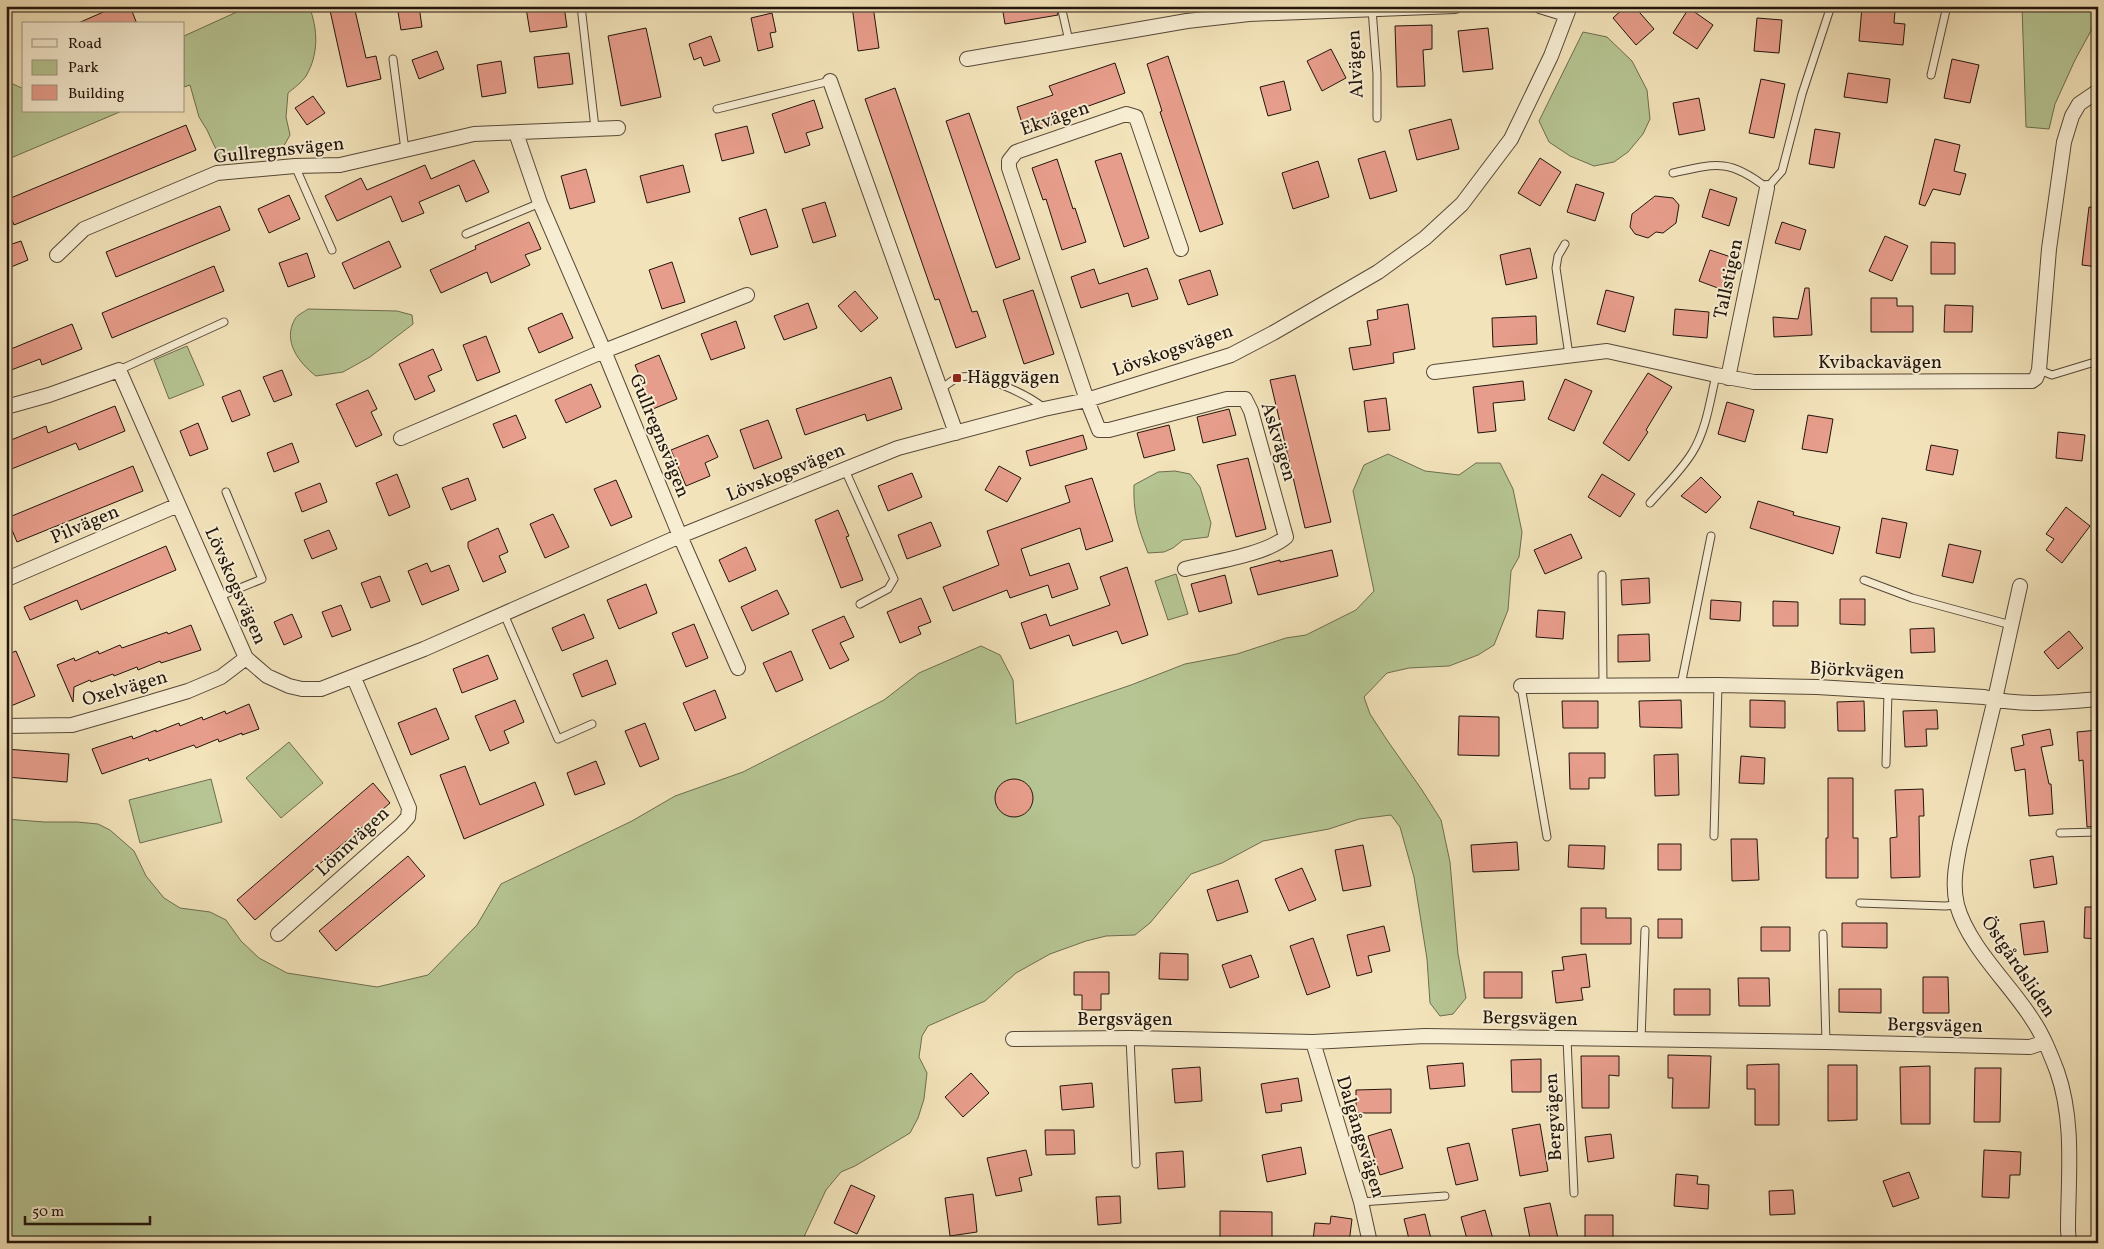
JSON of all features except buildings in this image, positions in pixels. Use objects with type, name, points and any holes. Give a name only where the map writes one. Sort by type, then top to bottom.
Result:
[{"type":"street","name":"Alvägen","points":[[967,59],[1188,21],[1249,14],[1455,6]]},
{"type":"street","points":[[1540,6],[1568,10]]},
{"type":"street","name":"Lövskogsvägen","points":[[119,370],[246,658],[267,676],[289,686],[322,690],[504,614],[680,536],[898,448],[1044,409],[1087,400],[1231,355],[1339,296],[1378,272],[1425,238],[1462,204],[1511,139],[1551,56],[1568,10]]},
{"type":"street","points":[[830,82],[956,432]]},
{"type":"street","points":[[2039,370],[2049,249],[2064,142],[2072,116],[2080,104],[2098,91]]},
{"type":"street","name":"Ekvägen","points":[[1087,400],[1009,168],[1009,161],[1012,156],[1016,152],[1126,114],[1136,117],[1181,249]]},
{"type":"street","name":"Gullregnsvägen","points":[[57,255],[84,229],[217,173],[295,166],[340,165],[474,134],[618,128]]},
{"type":"street","name":"Gullregnsvägen","points":[[516,133],[540,203],[604,351],[680,536]]},
{"type":"street","name":"Tallstigen","points":[[1722,377],[1767,188]]},
{"type":"street","points":[[402,438],[604,351],[747,295]]},
{"type":"street","name":"Kvibackavägen","points":[[1434,372],[1607,351],[1722,377],[1754,382],[2020,382],[2036,378],[2039,370]]},
{"type":"street","points":[[6,407],[49,395],[119,370]]},
{"type":"street","name":"Askvägen","points":[[1087,400],[1099,430],[1109,430],[1227,399],[1244,399],[1251,411],[1286,537],[1279,543],[1254,552],[1185,569]]},
{"type":"street","name":"Pilvägen","points":[[7,579],[178,505]]},
{"type":"street","points":[[680,536],[738,668]]},
{"type":"street","name":"Östgårdsliden","points":[[2020,586],[1957,859],[1955,886],[1958,905],[1979,948],[2032,1019],[2045,1042],[2057,1072],[2069,1126],[2068,1230],[2070,1243]]},
{"type":"street","name":"Oxelvägen","points":[[6,726],[63,725],[80,722],[188,690],[221,677],[246,658]]},
{"type":"street","name":"Lönnvägen","points":[[278,934],[408,817],[409,808],[354,678]]},
{"type":"street","name":"Björkvägen","points":[[1521,686],[1603,685],[1817,688],[1984,696],[2010,702],[2058,702],[2098,699]]},
{"type":"street","name":"Bergsvägen","points":[[1014,1039],[1130,1038],[1313,1042],[1425,1036],[2030,1047],[2045,1042]]},
{"type":"street","name":"Dalgångsvägen","points":[[1313,1042],[1361,1202],[1370,1243]]},
{"type":"lane","points":[[581,6],[594,128]]},
{"type":"lane","points":[[1061,6],[1069,41]]},
{"type":"lane","points":[[1673,173],[1708,165],[1732,166],[1748,174],[1767,188],[1782,171],[1802,94],[1831,6]]},
{"type":"lane","points":[[1931,75],[1947,6]]},
{"type":"lane","name":"Alvägen","points":[[1372,9],[1377,74],[1377,118]]},
{"type":"lane","points":[[393,59],[405,150]]},
{"type":"lane","points":[[717,109],[830,82]]},
{"type":"lane","points":[[295,166],[332,250]]},
{"type":"lane","points":[[466,234],[540,203]]},
{"type":"lane","points":[[1565,244],[1558,256],[1556,268],[1569,355]]},
{"type":"lane","points":[[119,370],[224,322]]},
{"type":"lane","points":[[2039,370],[2052,375],[2098,361]]},
{"type":"lane","points":[[941,389],[957,378],[977,376],[1033,399],[1044,409]]},
{"type":"lane","points":[[1650,504],[1684,465],[1693,451],[1709,405],[1722,377]]},
{"type":"lane","points":[[845,470],[894,579],[888,589],[860,604]]},
{"type":"lane","points":[[218,597],[262,579],[226,492]]},
{"type":"lane","points":[[1681,686],[1711,536]]},
{"type":"lane","points":[[1602,575],[1603,685]]},
{"type":"lane","points":[[1864,580],[1912,598],[2011,625]]},
{"type":"lane","points":[[504,614],[558,738],[592,724]]},
{"type":"lane","points":[[1521,686],[1547,837]]},
{"type":"lane","points":[[1714,836],[1718,686]]},
{"type":"lane","points":[[1886,764],[1888,692]]},
{"type":"lane","points":[[2060,833],[2098,832]]},
{"type":"lane","points":[[1860,903],[1958,905]]},
{"type":"lane","points":[[1642,1040],[1645,930]]},
{"type":"lane","points":[[1823,934],[1826,1042]]},
{"type":"lane","points":[[1130,1038],[1136,1164]]},
{"type":"lane","name":"Bergvägen","points":[[1567,1039],[1574,1193]]},
{"type":"lane","points":[[1361,1202],[1445,1196]]},
{"type":"green space","points":[[250,6],[309,6],[314,24],[315,50],[306,76],[288,93],[286,117],[290,135],[281,151],[237,158],[220,158],[199,117],[190,85],[185,87],[185,36]]},
{"type":"green space","points":[[2022,6],[2096,6],[2092,29],[2075,60],[2055,104],[2049,129],[2026,127]]},
{"type":"green space","points":[[1583,32],[1607,37],[1632,61],[1647,90],[1650,119],[1643,134],[1628,152],[1614,162],[1594,166],[1570,156],[1549,142],[1539,121]]},
{"type":"green space","points":[[6,81],[22,88],[22,112],[120,112],[6,160]]},
{"type":"green space","points":[[308,309],[397,311],[412,315],[413,324],[370,357],[343,372],[316,376],[298,358],[291,343],[290,335],[291,327],[296,318]]},
{"type":"green space","points":[[187,346],[204,385],[169,399],[154,360]]},
{"type":"green space","points":[[1388,454],[1425,471],[1459,475],[1476,463],[1500,463],[1513,489],[1522,532],[1519,557],[1511,571],[1508,610],[1494,645],[1478,655],[1449,666],[1409,668],[1387,673],[1364,697],[1370,714],[1441,820],[1450,862],[1458,954],[1466,998],[1453,1014],[1440,1016],[1430,1003],[1427,959],[1414,877],[1400,827],[1391,815],[1359,819],[1329,829],[1263,841],[1222,863],[1191,874],[1150,923],[1135,935],[1106,936],[1050,954],[1016,973],[985,1001],[928,1026],[922,1036],[919,1057],[927,1073],[924,1099],[918,1118],[910,1133],[855,1166],[841,1172],[826,1190],[801,1243],[6,1243],[6,819],[98,824],[110,830],[134,851],[146,876],[164,898],[180,908],[210,912],[226,920],[241,941],[259,958],[287,973],[377,987],[428,975],[477,925],[501,884],[632,821],[675,796],[743,772],[884,700],[919,673],[981,646],[1000,655],[1013,680],[1016,724],[1131,685],[1185,664],[1237,654],[1286,638],[1306,635],[1356,610],[1374,591],[1353,491],[1364,465]]},
{"type":"green space","points":[[1175,471],[1190,474],[1200,487],[1211,523],[1208,537],[1183,540],[1164,552],[1148,553],[1137,520],[1134,504],[1134,485],[1158,472]]},
{"type":"green space","points":[[1176,574],[1188,614],[1168,620],[1155,581]]},
{"type":"green space","points":[[289,742],[323,783],[281,818],[246,778]]},
{"type":"green space","points":[[211,779],[222,822],[140,843],[129,800]]},
{"type":"place","name":"Häggvägen","points":[[957,378]]}]
